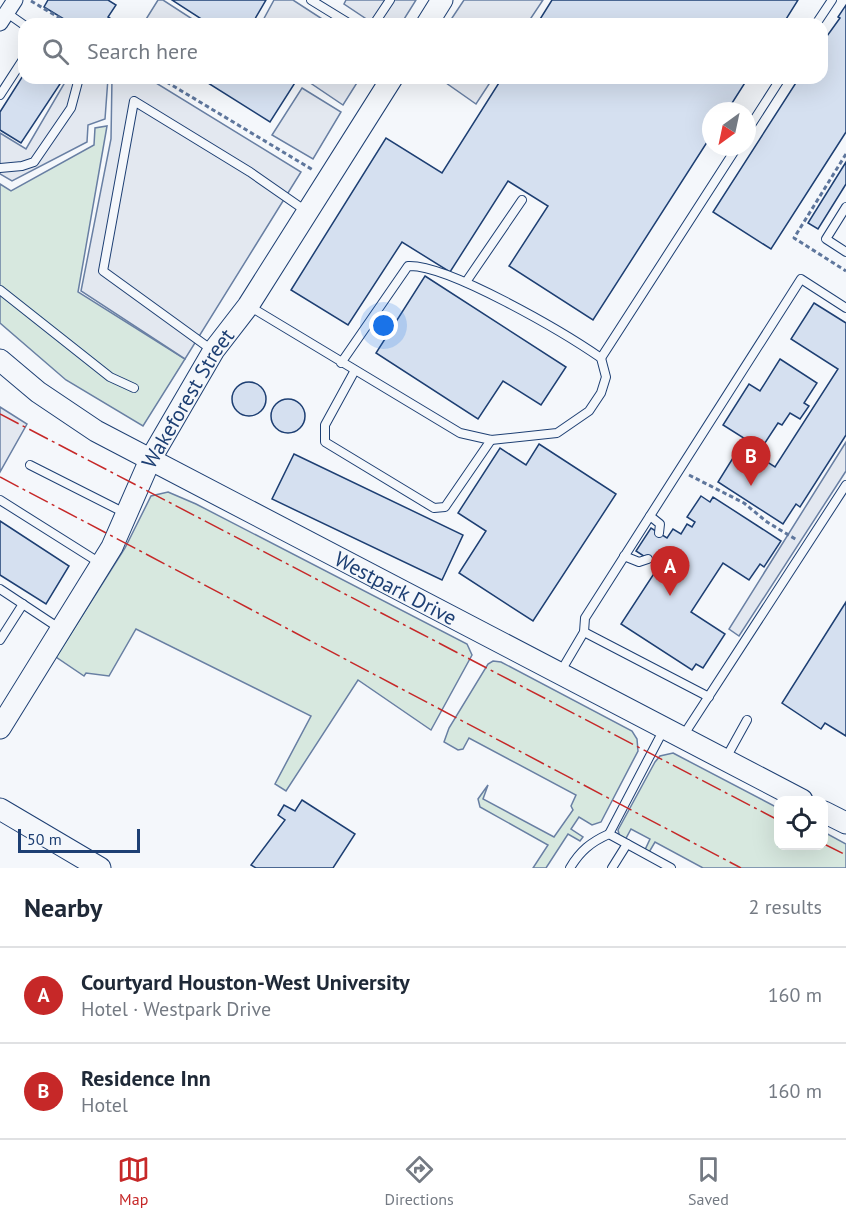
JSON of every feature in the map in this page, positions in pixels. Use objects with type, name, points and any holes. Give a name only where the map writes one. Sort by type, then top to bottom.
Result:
[{"type":"main road","points":[[431,18],[442,0]]},
{"type":"main road","name":"Wakeforest Street","points":[[0,728],[102,564],[150,460],[213,350],[248,306],[388,84]]},
{"type":"main road","name":"Westpark Drive","points":[[0,360],[38,392],[77,419],[150,460],[793,796]]},
{"type":"main road","points":[[0,809],[100,868]]},
{"type":"main road","points":[[828,814],[846,824]]},
{"type":"lane","points":[[311,0],[340,18]]},
{"type":"lane","points":[[378,18],[390,0]]},
{"type":"lane","points":[[820,18],[831,0]]},
{"type":"lane","points":[[0,95],[18,67]]},
{"type":"lane","points":[[0,168],[22,166],[34,162],[71,108],[77,84]]},
{"type":"lane","points":[[756,117],[777,84]]},
{"type":"lane","points":[[213,350],[103,271],[134,100],[250,172],[307,212]]},
{"type":"lane","points":[[601,358],[731,156]]},
{"type":"lane","points":[[466,282],[522,200]]},
{"type":"lane","points":[[846,207],[826,239],[846,252]]},
{"type":"lane","points":[[248,306],[354,372],[460,433],[491,440],[557,433],[589,411],[601,393],[606,377],[601,358],[582,344],[466,282],[423,265],[408,266],[341,363]]},
{"type":"lane","points":[[559,673],[584,632],[585,618],[801,279],[846,308]]},
{"type":"lane","points":[[0,290],[110,377],[134,388]]},
{"type":"lane","points":[[354,372],[325,425],[325,442],[434,508],[445,507],[491,440]]},
{"type":"lane","points":[[30,465],[127,513]]},
{"type":"lane","points":[[570,868],[577,855],[591,842],[609,834],[673,733],[709,697],[846,485]]},
{"type":"lane","points":[[0,500],[102,564]]},
{"type":"lane","points":[[650,516],[660,524],[659,533]]},
{"type":"lane","points":[[624,556],[639,562],[648,559]]},
{"type":"lane","points":[[0,590],[61,629]]},
{"type":"lane","points":[[0,640],[23,604]]},
{"type":"lane","points":[[584,632],[709,697]]},
{"type":"lane","points":[[725,760],[747,720]]},
{"type":"lane","points":[[609,834],[671,868]]},
{"type":"lane","points":[[612,868],[627,844]]},
{"type":"path","points":[[31,1],[60,18]]},
{"type":"path","points":[[170,84],[314,171]]},
{"type":"path","points":[[846,154],[794,238],[846,271]]},
{"type":"path","points":[[680,469],[703,484],[744,503],[767,522],[806,546]]},
{"type":"shaded area","points":[[158,0],[163,0],[191,18],[147,18]]},
{"type":"shaded area","points":[[274,0],[293,0],[321,18],[264,18]]},
{"type":"shaded area","points":[[346,0],[416,0],[405,18],[365,18],[344,4]]},
{"type":"shaded area","points":[[464,0],[543,0],[531,18],[452,18]]},
{"type":"shaded area","points":[[64,84],[108,84],[105,119],[88,125],[87,142],[12,181],[0,174],[0,133],[26,149]]},
{"type":"shaded area","points":[[112,84],[158,84],[301,172],[185,359],[81,291],[111,139]]},
{"type":"shaded area","points":[[312,84],[356,84],[343,105]]},
{"type":"shaded area","points":[[448,84],[489,84],[476,104]]},
{"type":"shaded area","points":[[302,88],[341,112],[313,159],[272,135]]},
{"type":"shaded area","points":[[107,126],[78,292],[185,359],[143,426],[66,380],[0,323],[0,184],[11,191],[94,145],[95,128]]},
{"type":"shaded area","points":[[0,407],[27,424],[0,472]]},
{"type":"shaded area","points":[[846,442],[846,471],[739,636],[729,629]]},
{"type":"shaded area","points":[[168,492],[196,504],[467,644],[472,655],[431,730],[358,680],[286,791],[275,784],[311,716],[136,629],[109,676],[86,673],[84,676],[56,657],[125,548],[151,496]]},
{"type":"shaded area","points":[[493,661],[501,662],[632,731],[637,739],[638,751],[601,822],[592,825],[579,817],[571,829],[583,837],[580,841],[568,834],[546,868],[533,868],[548,845],[480,807],[478,799],[488,785],[483,799],[554,837],[573,810],[571,806],[576,795],[469,738],[463,749],[458,750],[444,742],[449,728],[488,664]]},
{"type":"shaded area","points":[[673,753],[774,806],[774,850],[828,850],[828,834],[846,844],[846,868],[703,868],[655,842],[648,854],[644,852],[650,839],[631,829],[624,842],[618,830],[660,756]]},
{"type":"building","points":[[48,0],[108,0],[116,5],[108,17],[110,18],[62,18],[44,7]]},
{"type":"building","points":[[172,0],[266,0],[256,18],[200,18]]},
{"type":"building","points":[[552,0],[798,0],[787,18],[541,18]]},
{"type":"building","points":[[846,5],[846,132],[771,249],[713,212],[749,156],[756,156],[756,145],[795,84],[828,84],[828,35],[840,18],[838,17]]},
{"type":"building","points":[[18,84],[60,84],[21,143],[0,130],[0,112]]},
{"type":"building","points":[[210,84],[294,84],[270,122]]},
{"type":"building","points":[[498,84],[744,84],[733,102],[702,102],[702,150],[593,320],[509,266],[548,206],[508,181],[450,272],[402,242],[348,325],[291,290],[386,138],[442,173]]},
{"type":"building","points":[[846,162],[846,184],[818,229],[808,223]]},
{"type":"building","points":[[425,276],[566,367],[541,405],[503,381],[478,419],[376,353]]},
{"type":"building","points":[[814,303],[846,323],[846,435],[800,507],[796,504],[783,524],[718,482],[741,445],[775,467],[838,369],[791,339]]},
{"type":"building","points":[[780,359],[817,383],[804,403],[809,406],[800,419],[790,413],[782,425],[778,423],[761,449],[723,425],[749,384],[760,391]]},
{"type":"building","points":[[249,382],[261,387],[266,399],[261,411],[249,416],[237,411],[232,399],[237,387]]},
{"type":"building","points":[[288,399],[300,404],[305,416],[300,428],[288,433],[276,428],[271,416],[276,404]]},
{"type":"building","points":[[539,444],[616,494],[533,621],[459,573],[486,531],[458,513],[500,448],[526,465]]},
{"type":"building","points":[[294,454],[463,535],[442,580],[272,499]]},
{"type":"building","points":[[701,496],[710,502],[713,497],[781,541],[764,567],[760,564],[749,580],[723,563],[691,612],[725,634],[703,668],[696,664],[692,670],[621,624],[659,566],[636,551],[651,528],[667,538],[673,529],[681,534],[687,524],[692,527],[695,522],[687,517]]},
{"type":"building","points":[[0,521],[69,566],[46,604],[0,575]]},
{"type":"building","points":[[846,602],[846,736],[825,723],[821,729],[782,703]]},
{"type":"building","points":[[302,800],[355,834],[333,868],[256,868],[251,865],[285,820],[278,815],[284,805],[295,811]]},
{"type":"power","points":[[0,414],[774,818]]},
{"type":"power","points":[[0,477],[741,868]]},
{"type":"power","points":[[828,846],[846,855]]},
{"type":"place","name":"Residence Inn","points":[[751,486]]},
{"type":"place","name":"Courtyard Houston-West University","points":[[670,596]]}]
